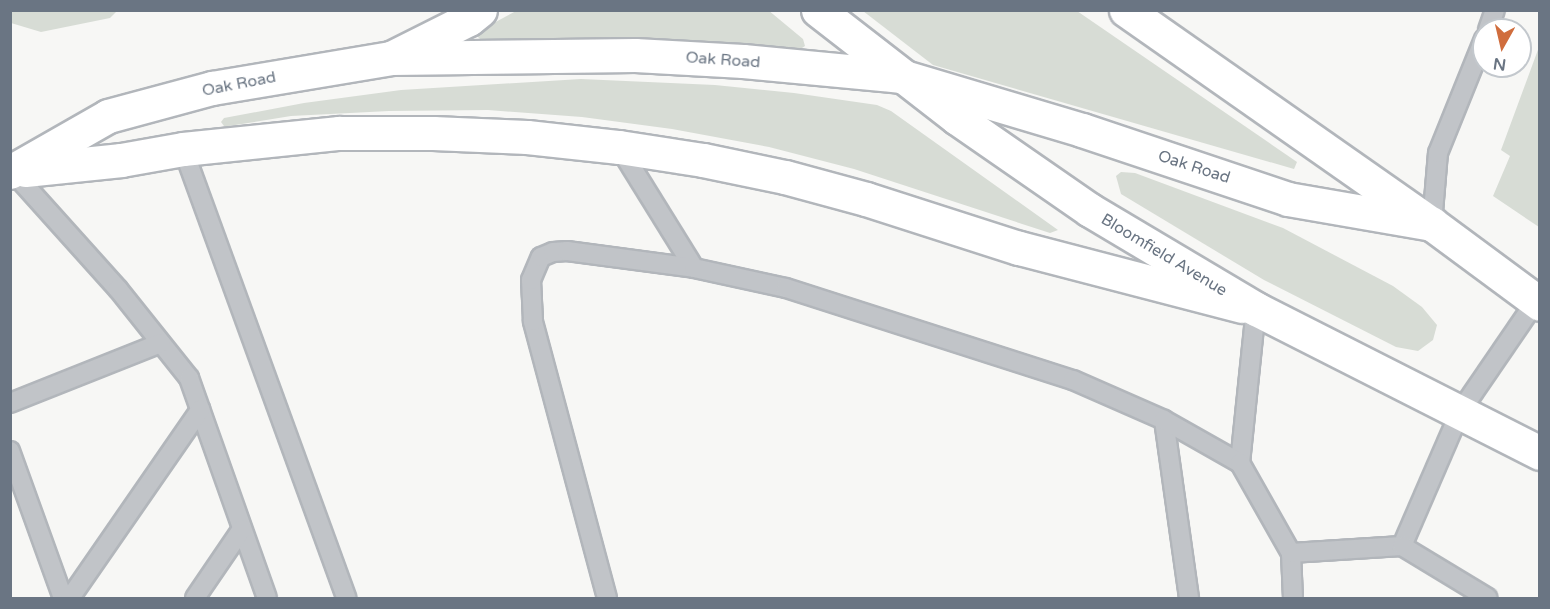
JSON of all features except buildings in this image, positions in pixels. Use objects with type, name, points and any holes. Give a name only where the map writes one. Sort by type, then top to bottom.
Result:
[{"type":"street","points":[[391,58],[469,19],[480,10]]},
{"type":"street","name":"Bloomfield Avenue","points":[[818,10],[901,76],[1090,210],[1256,309],[1539,453]]},
{"type":"street","points":[[1147,16],[1538,302]]},
{"type":"street","name":"Oak Road","points":[[11,171],[108,116],[212,88],[391,58],[635,55],[743,61],[901,76],[1082,130],[1288,199],[1432,224]]},
{"type":"street","points":[[11,171],[121,160],[183,149],[363,133],[527,137],[620,147],[703,160],[785,177],[866,199],[1019,248],[1256,309]]},
{"type":"lane","points":[[1432,224],[1438,153],[1472,69]]},
{"type":"lane","points":[[620,147],[694,268]]},
{"type":"lane","points":[[183,149],[346,598]]},
{"type":"lane","points":[[11,171],[118,289],[189,378],[267,598]]},
{"type":"lane","points":[[607,598],[533,321],[531,280],[541,257],[552,252],[567,251],[694,268],[786,288],[1073,380],[1164,420],[1240,463],[1291,553],[1293,598]]},
{"type":"lane","points":[[1402,546],[1460,412],[1538,302]]},
{"type":"lane","points":[[1240,463],[1256,309]]},
{"type":"lane","points":[[10,403],[161,343]]},
{"type":"lane","points":[[70,598],[200,410]]},
{"type":"lane","points":[[1164,420],[1189,598]]},
{"type":"lane","points":[[10,451],[63,598]]},
{"type":"lane","points":[[195,598],[242,529]]},
{"type":"lane","points":[[1291,553],[1402,546],[1488,598]]},
{"type":"shaded area","points":[[768,10],[803,39],[805,46],[799,50],[642,38],[482,41],[477,32],[516,11]]},
{"type":"shaded area","points":[[10,11],[117,11],[110,18],[41,32],[11,23]]},
{"type":"shaded area","points":[[863,11],[1077,11],[1297,162],[1294,169],[933,65]]},
{"type":"shaded area","points":[[1539,47],[1539,227],[1493,196],[1510,156],[1501,150],[1528,78],[1532,78],[1532,66]]},
{"type":"shaded area","points":[[581,79],[715,85],[877,105],[891,111],[1058,230],[1050,233],[854,169],[769,147],[672,129],[582,117],[488,110],[389,111],[291,116],[229,126],[224,126],[221,122],[224,118],[304,103],[401,90]]},
{"type":"shaded area","points":[[1121,172],[1135,173],[1283,228],[1393,286],[1422,307],[1437,325],[1433,340],[1418,351],[1396,347],[1264,280],[1121,194],[1116,176]]}]
